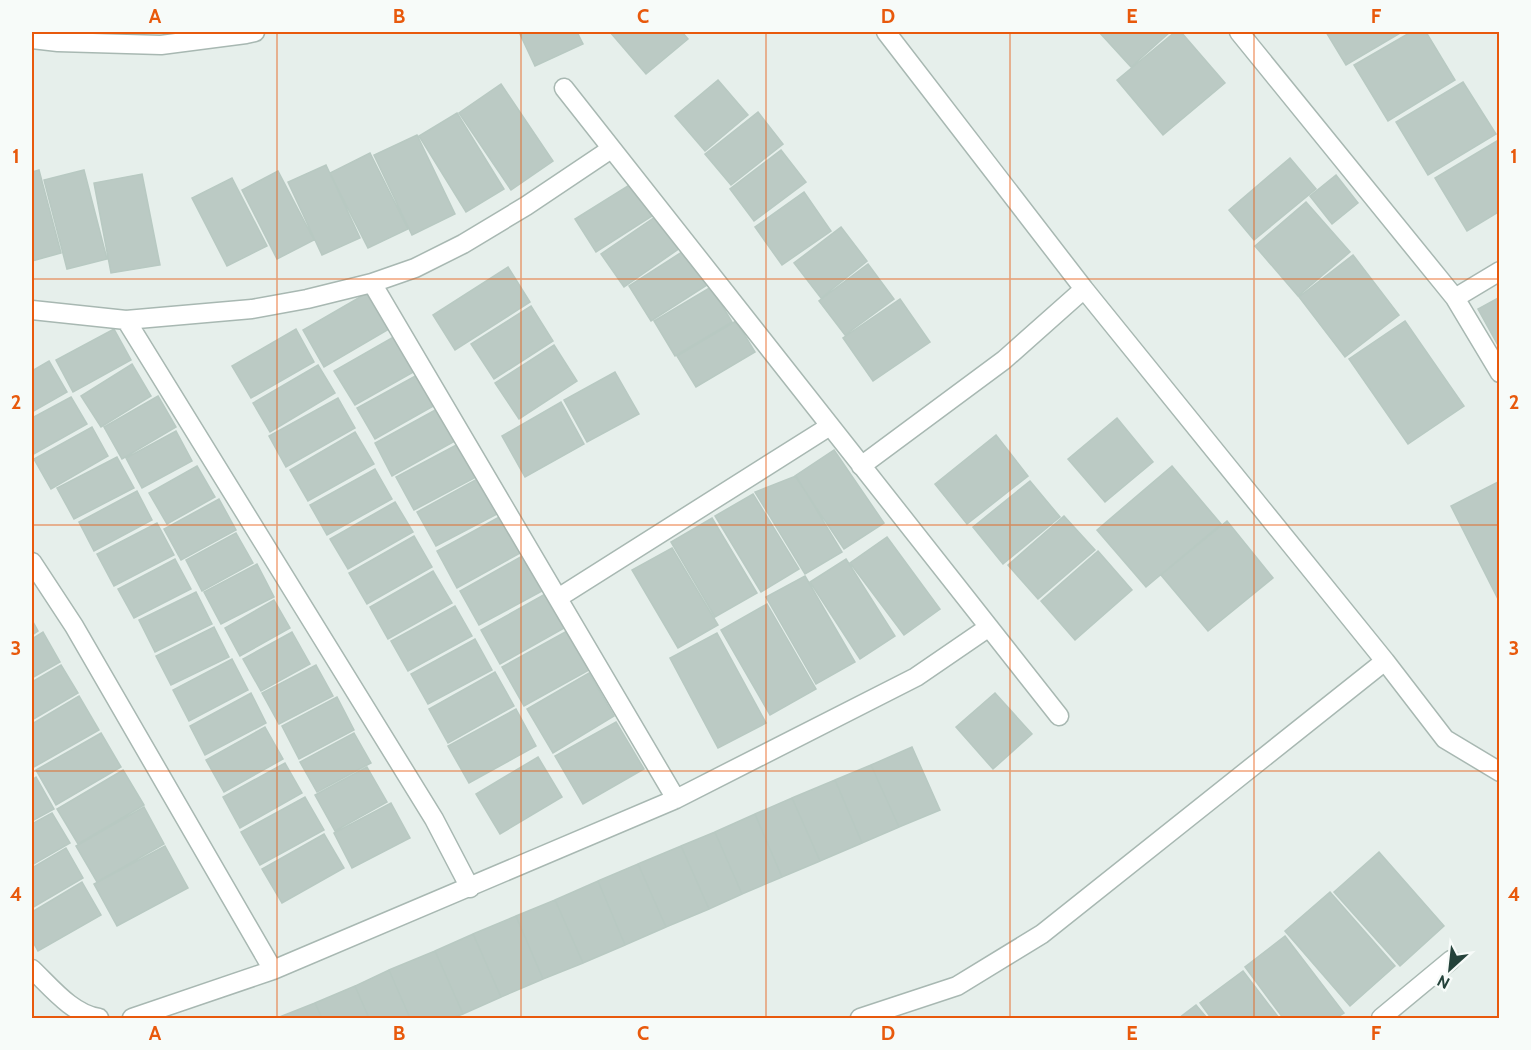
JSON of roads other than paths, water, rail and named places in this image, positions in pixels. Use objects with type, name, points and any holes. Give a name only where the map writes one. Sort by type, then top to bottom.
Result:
[{"type":"street","points":[[32,39],[161,45],[255,32]]},
{"type":"street","points":[[886,32],[1084,289],[1385,661],[1445,739],[1500,772]]},
{"type":"street","points":[[1239,32],[1455,298],[1500,373]]},
{"type":"street","points":[[564,88],[1059,716]]},
{"type":"street","points":[[32,310],[126,320],[252,309],[372,283],[414,268],[463,244],[526,206],[611,149]]},
{"type":"street","points":[[1455,298],[1500,271]]},
{"type":"street","points":[[372,283],[676,800]]},
{"type":"street","points":[[861,466],[1004,360],[1084,289]]},
{"type":"street","points":[[126,320],[434,819],[470,888]]},
{"type":"street","points":[[558,598],[830,426]]},
{"type":"street","points":[[32,561],[74,627],[273,970]]},
{"type":"street","points":[[132,1018],[273,970],[676,800],[916,677],[989,627]]},
{"type":"street","points":[[860,1018],[957,986],[1042,934],[1385,661]]},
{"type":"street","points":[[1381,1018],[1451,960]]},
{"type":"street","points":[[32,969],[69,1005],[92,1017],[99,1018]]}]
